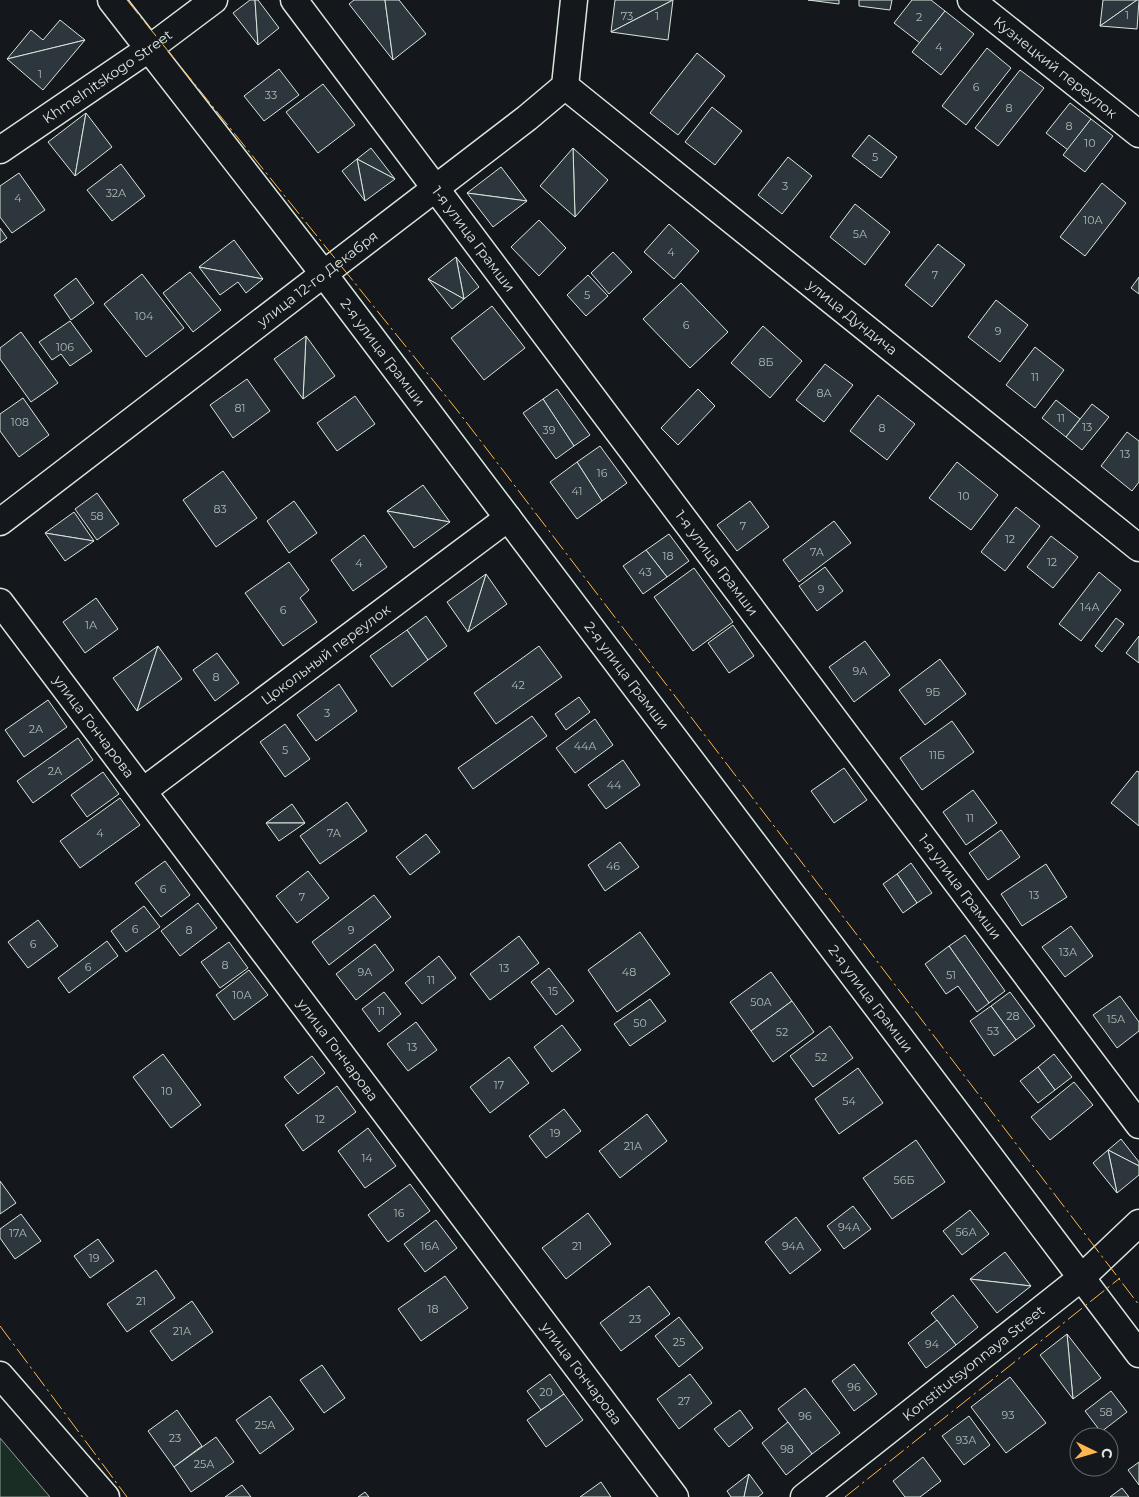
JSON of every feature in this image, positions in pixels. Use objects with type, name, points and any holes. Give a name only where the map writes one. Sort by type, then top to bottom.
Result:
[{"type":"street","name":"2-я улица Грамши","points":[[111,0],[323,273],[1139,1354]]},
{"type":"street","name":"Khmelnitskogo Street","points":[[0,150],[150,48],[214,0]]},
{"type":"street","name":"1-я улица Грамши","points":[[294,0],[1139,1125]]},
{"type":"street","points":[[565,86],[574,0]]},
{"type":"street","name":"Кузнецкий переулок","points":[[971,0],[1139,134]]},
{"type":"street","name":"улица 12-го Декабря","points":[[0,522],[434,187],[527,118],[565,86]]},
{"type":"street","name":"улица Дундича","points":[[565,86],[1139,548]]},
{"type":"street","name":"Цокольный переулок","points":[[143,791],[508,518]]},
{"type":"street","name":"улица Гончарова","points":[[0,602],[676,1497]]},
{"type":"street","name":"Konstitutsyonnaya Street","points":[[804,1497],[1081,1278],[1139,1223]]},
{"type":"street","points":[[0,1375],[106,1497]]},
{"type":"green space","points":[[0,1438],[50,1497],[0,1497]]},
{"type":"building","points":[[250,0],[255,0],[258,45],[233,13]]},
{"type":"building","points":[[255,0],[258,0],[279,28],[258,45]]},
{"type":"building","points":[[354,0],[385,0],[393,60],[349,4]]},
{"type":"building","points":[[385,0],[399,0],[426,34],[393,60]]},
{"type":"building","points":[[615,0],[673,0],[611,32]]},
{"type":"building","points":[[673,0],[668,40],[611,32]]},
{"type":"building","points":[[808,0],[839,0],[839,4]]},
{"type":"building","points":[[859,0],[892,0],[890,10],[859,6]]},
{"type":"building","points":[[912,0],[931,0],[945,11],[920,43],[894,23]]},
{"type":"building","points":[[1103,0],[1137,0],[1100,26]]},
{"type":"building","points":[[1139,0],[1137,29],[1100,26]]},
{"type":"building","points":[[945,11],[974,34],[941,75],[912,52]]},
{"type":"building","points":[[60,20],[85,40],[7,59],[31,30],[43,40]]},
{"type":"building","points":[[85,40],[43,90],[7,59]]},
{"type":"building","points":[[987,48],[1011,68],[966,125],[942,106]]},
{"type":"building","points":[[697,53],[725,76],[678,135],[650,113]]},
{"type":"building","points":[[279,69],[299,95],[264,121],[244,96]]},
{"type":"building","points":[[1020,70],[1044,88],[998,146],[975,128]]},
{"type":"building","points":[[323,84],[355,125],[318,153],[286,112]]},
{"type":"building","points":[[1070,103],[1091,119],[1068,150],[1046,133]]},
{"type":"building","points":[[712,107],[742,131],[715,165],[685,142]]},
{"type":"building","points":[[86,113],[75,176],[48,142]]},
{"type":"building","points":[[86,113],[112,147],[75,176]]},
{"type":"building","points":[[1091,119],[1113,136],[1085,172],[1063,155]]},
{"type":"building","points":[[869,135],[897,157],[881,178],[852,156]]},
{"type":"building","points":[[371,148],[395,179],[357,159]]},
{"type":"building","points":[[573,148],[608,180],[575,217]]},
{"type":"building","points":[[573,148],[575,217],[540,186]]},
{"type":"building","points":[[788,157],[812,176],[782,214],[758,195]]},
{"type":"building","points":[[357,159],[395,179],[365,201]]},
{"type":"building","points":[[357,159],[365,201],[342,171]]},
{"type":"building","points":[[121,164],[145,196],[112,221],[87,190]]},
{"type":"building","points":[[501,167],[527,201],[467,193]]},
{"type":"building","points":[[19,173],[45,210],[12,233],[0,217],[0,186]]},
{"type":"building","points":[[1102,183],[1126,203],[1085,256],[1060,237]]},
{"type":"building","points":[[467,193],[527,201],[493,227]]},
{"type":"building","points":[[855,204],[890,232],[865,265],[830,237]]},
{"type":"building","points":[[539,220],[566,248],[539,276],[511,247]]},
{"type":"building","points":[[669,224],[699,251],[674,279],[644,252]]},
{"type":"building","points":[[0,228],[7,238],[0,243]]},
{"type":"building","points":[[234,240],[263,279],[199,267]]},
{"type":"building","points":[[938,244],[965,265],[932,307],[905,285]]},
{"type":"building","points":[[613,252],[632,272],[609,294],[591,273]]},
{"type":"building","points":[[456,257],[479,287],[464,299]]},
{"type":"building","points":[[456,257],[464,299],[428,279]]},
{"type":"building","points":[[199,267],[263,279],[246,293],[238,282],[220,295]]},
{"type":"building","points":[[190,272],[221,310],[193,332],[163,293]]},
{"type":"building","points":[[142,274],[184,328],[146,357],[104,304]]},
{"type":"building","points":[[588,275],[608,296],[586,316],[567,295]]},
{"type":"building","points":[[1139,277],[1139,294],[1131,288]]},
{"type":"building","points":[[76,278],[94,303],[71,320],[54,295]]},
{"type":"building","points":[[428,279],[464,299],[452,309]]},
{"type":"building","points":[[681,283],[728,332],[690,368],[643,319]]},
{"type":"building","points":[[996,300],[1028,325],[1000,362],[968,337]]},
{"type":"building","points":[[492,306],[525,348],[484,380],[451,338]]},
{"type":"building","points":[[70,321],[92,351],[70,366],[61,354],[52,360],[39,342]]},
{"type":"building","points":[[763,326],[802,361],[770,398],[731,363]]},
{"type":"building","points":[[21,332],[58,383],[31,402],[0,359],[0,348]]},
{"type":"building","points":[[306,336],[335,376],[303,399]]},
{"type":"building","points":[[306,336],[303,399],[274,359]]},
{"type":"building","points":[[1035,347],[1064,370],[1035,408],[1006,385]]},
{"type":"building","points":[[825,364],[853,385],[824,422],[796,400]]},
{"type":"building","points":[[247,379],[270,411],[233,438],[210,405]]},
{"type":"building","points":[[557,389],[590,435],[574,446],[543,399]]},
{"type":"building","points":[[698,389],[715,406],[678,445],[661,428]]},
{"type":"building","points":[[878,395],[915,424],[887,460],[850,431]]},
{"type":"building","points":[[355,396],[375,424],[337,451],[317,423]]},
{"type":"building","points":[[23,398],[49,435],[19,457],[0,431],[0,414]]},
{"type":"building","points":[[543,399],[574,446],[556,459],[523,413]]},
{"type":"building","points":[[1056,400],[1080,419],[1066,437],[1042,418]]},
{"type":"building","points":[[1092,404],[1109,417],[1082,450],[1066,437]]},
{"type":"building","points":[[1127,432],[1139,441],[1139,482],[1132,491],[1101,466]]},
{"type":"building","points":[[600,446],[627,483],[602,501],[577,462]]},
{"type":"building","points":[[577,462],[602,501],[577,519],[550,482]]},
{"type":"building","points":[[957,462],[998,495],[971,530],[929,498]]},
{"type":"building","points":[[223,471],[257,518],[216,547],[183,500]]},
{"type":"building","points":[[423,485],[450,522],[387,511]]},
{"type":"building","points":[[97,493],[119,524],[97,540],[75,509]]},
{"type":"building","points":[[294,501],[317,533],[289,553],[267,521]]},
{"type":"building","points":[[750,501],[769,527],[737,551],[717,525]]},
{"type":"building","points":[[1016,507],[1040,526],[1005,571],[981,552]]},
{"type":"building","points":[[387,511],[450,522],[414,548]]},
{"type":"building","points":[[74,512],[94,541],[45,533]]},
{"type":"building","points":[[834,521],[851,543],[799,582],[783,560]]},
{"type":"building","points":[[45,533],[94,541],[65,561]]},
{"type":"building","points":[[669,534],[689,561],[667,577],[646,550]]},
{"type":"building","points":[[364,535],[387,567],[353,591],[331,560]]},
{"type":"building","points":[[1051,536],[1078,557],[1053,588],[1027,567]]},
{"type":"building","points":[[646,550],[667,577],[643,594],[623,566]]},
{"type":"building","points":[[289,562],[309,590],[300,598],[317,622],[283,646],[245,593]]},
{"type":"building","points":[[825,567],[843,591],[817,611],[799,586]]},
{"type":"building","points":[[694,568],[733,622],[693,651],[654,597]]},
{"type":"building","points":[[1099,572],[1121,590],[1081,641],[1059,624]]},
{"type":"building","points":[[486,574],[507,604],[468,632]]},
{"type":"building","points":[[486,574],[468,632],[447,602]]},
{"type":"building","points":[[96,598],[118,629],[85,653],[63,622]]},
{"type":"building","points":[[426,616],[447,646],[428,660],[407,630]]},
{"type":"building","points":[[1116,618],[1124,624],[1102,652],[1095,646]]},
{"type":"building","points":[[733,625],[754,656],[729,673],[708,643]]},
{"type":"building","points":[[407,630],[428,660],[392,687],[370,656]]},
{"type":"building","points":[[1139,636],[1139,663],[1126,653]]},
{"type":"building","points":[[865,641],[890,675],[854,702],[829,667]]},
{"type":"building","points":[[158,646],[137,711],[113,678]]},
{"type":"building","points":[[158,646],[182,679],[137,711]]},
{"type":"building","points":[[539,646],[562,677],[496,724],[474,693]]},
{"type":"building","points":[[217,653],[239,683],[215,701],[193,670]]},
{"type":"building","points":[[940,659],[966,694],[925,725],[899,690]]},
{"type":"building","points":[[339,684],[357,711],[316,741],[297,715]]},
{"type":"building","points":[[579,697],[590,712],[566,730],[555,714]]},
{"type":"building","points":[[48,700],[67,727],[24,757],[5,730]]},
{"type":"building","points":[[532,716],[547,736],[473,789],[458,768]]},
{"type":"building","points":[[595,719],[613,745],[575,773],[556,748]]},
{"type":"building","points":[[952,721],[974,752],[922,790],[900,758]]},
{"type":"building","points":[[285,724],[310,759],[285,777],[260,742]]},
{"type":"building","points":[[78,738],[93,760],[33,803],[17,781]]},
{"type":"building","points":[[623,760],[640,785],[606,809],[588,785]]},
{"type":"building","points":[[844,768],[867,800],[834,823],[811,791]]},
{"type":"building","points":[[1137,771],[1139,772],[1139,826],[1111,803]]},
{"type":"building","points":[[103,772],[119,794],[87,817],[71,795]]},
{"type":"building","points":[[973,790],[997,823],[966,845],[943,812]]},
{"type":"building","points":[[120,798],[140,825],[80,868],[60,841]]},
{"type":"building","points":[[347,802],[367,831],[320,864],[300,836]]},
{"type":"building","points":[[292,804],[305,823],[266,823]]},
{"type":"building","points":[[266,823],[305,823],[279,841]]},
{"type":"building","points":[[1001,830],[1020,857],[988,880],[969,853]]},
{"type":"building","points":[[426,834],[440,852],[410,875],[396,857]]},
{"type":"building","points":[[620,842],[639,867],[605,891],[588,865]]},
{"type":"building","points":[[165,861],[190,895],[161,917],[135,883]]},
{"type":"building","points":[[911,863],[932,893],[917,903],[897,874]]},
{"type":"building","points":[[1046,864],[1067,897],[1022,926],[1001,894]]},
{"type":"building","points":[[308,871],[329,898],[297,923],[276,896]]},
{"type":"building","points":[[897,874],[917,903],[903,913],[883,884]]},
{"type":"building","points":[[374,895],[391,917],[329,965],[312,942]]},
{"type":"building","points":[[198,903],[217,928],[180,956],[161,931]]},
{"type":"building","points":[[144,906],[160,927],[126,952],[111,931]]},
{"type":"building","points":[[38,920],[58,946],[28,968],[8,942]]},
{"type":"building","points":[[1071,926],[1093,956],[1065,977],[1042,947]]},
{"type":"building","points":[[640,932],[670,974],[617,1012],[588,970]]},
{"type":"building","points":[[965,935],[1005,991],[989,1003],[949,946]]},
{"type":"building","points":[[519,936],[539,963],[490,1000],[470,974]]},
{"type":"building","points":[[107,941],[118,956],[69,993],[58,978]]},
{"type":"building","points":[[229,942],[248,968],[220,988],[201,962]]},
{"type":"building","points":[[375,944],[394,970],[356,1000],[336,974]]},
{"type":"building","points":[[949,946],[989,1003],[977,1012],[958,986],[946,994],[925,964]]},
{"type":"building","points":[[439,956],[456,978],[422,1004],[405,983]]},
{"type":"building","points":[[549,968],[574,1001],[556,1015],[531,982]]},
{"type":"building","points":[[249,970],[268,995],[234,1020],[216,995]]},
{"type":"building","points":[[771,972],[792,1001],[751,1031],[730,1002]]},
{"type":"building","points":[[384,992],[401,1014],[379,1032],[362,1009]]},
{"type":"building","points":[[1010,992],[1035,1026],[1016,1040],[991,1006]]},
{"type":"building","points":[[1120,996],[1139,1022],[1139,1031],[1117,1048],[1093,1015]]},
{"type":"building","points":[[650,999],[666,1021],[630,1046],[614,1024]]},
{"type":"building","points":[[792,1001],[814,1032],[773,1062],[751,1031]]},
{"type":"building","points":[[991,1006],[1016,1040],[994,1056],[970,1021]]},
{"type":"building","points":[[416,1022],[437,1050],[408,1071],[387,1044]]},
{"type":"building","points":[[562,1025],[581,1050],[552,1072],[534,1047]]},
{"type":"building","points":[[830,1026],[853,1058],[813,1087],[790,1056]]},
{"type":"building","points":[[163,1054],[201,1105],[171,1128],[133,1077]]},
{"type":"building","points":[[1054,1054],[1072,1077],[1055,1090],[1038,1067]]},
{"type":"building","points":[[312,1056],[325,1073],[298,1094],[284,1077]]},
{"type":"building","points":[[509,1057],[529,1083],[490,1113],[470,1087]]},
{"type":"building","points":[[1038,1067],[1055,1090],[1038,1103],[1020,1081]]},
{"type":"building","points":[[858,1068],[883,1103],[839,1134],[815,1099]]},
{"type":"building","points":[[1074,1082],[1093,1105],[1050,1140],[1031,1117]]},
{"type":"building","points":[[337,1086],[356,1112],[303,1151],[285,1125]]},
{"type":"building","points":[[564,1109],[581,1131],[546,1158],[529,1136]]},
{"type":"building","points":[[647,1114],[667,1141],[620,1178],[599,1151]]},
{"type":"building","points":[[368,1128],[396,1166],[365,1188],[338,1151]]},
{"type":"building","points":[[1121,1139],[1139,1162],[1139,1166],[1108,1150]]},
{"type":"building","points":[[916,1140],[945,1182],[892,1219],[863,1178]]},
{"type":"building","points":[[1108,1150],[1139,1166],[1139,1175],[1117,1193]]},
{"type":"building","points":[[1108,1150],[1117,1193],[1093,1163]]},
{"type":"building","points":[[0,1181],[16,1203],[0,1214]]},
{"type":"building","points":[[410,1184],[430,1211],[388,1242],[368,1215]]},
{"type":"building","points":[[853,1206],[871,1229],[844,1249],[827,1226]]},
{"type":"building","points":[[970,1210],[989,1234],[962,1255],[943,1231]]},
{"type":"building","points":[[588,1213],[611,1244],[566,1279],[542,1248]]},
{"type":"building","points":[[21,1214],[41,1241],[15,1259],[0,1238],[0,1229]]},
{"type":"building","points":[[796,1217],[821,1250],[790,1274],[765,1242]]},
{"type":"building","points":[[436,1220],[457,1248],[425,1272],[404,1244]]},
{"type":"building","points":[[98,1239],[114,1261],[90,1278],[74,1256]]},
{"type":"building","points":[[1005,1252],[1031,1286],[970,1279]]},
{"type":"building","points":[[156,1270],[175,1298],[127,1332],[107,1304]]},
{"type":"building","points":[[445,1276],[468,1308],[421,1341],[398,1309]]},
{"type":"building","points":[[970,1279],[1031,1286],[997,1313]]},
{"type":"building","points":[[649,1286],[670,1314],[621,1351],[600,1323]]},
{"type":"building","points":[[953,1295],[978,1327],[956,1345],[931,1313]]},
{"type":"building","points":[[192,1301],[213,1332],[172,1361],[150,1331]]},
{"type":"building","points":[[679,1317],[703,1348],[679,1367],[655,1336]]},
{"type":"building","points":[[937,1320],[956,1345],[926,1368],[908,1343]]},
{"type":"building","points":[[1067,1334],[1101,1378],[1073,1399]]},
{"type":"building","points":[[1067,1334],[1073,1399],[1040,1355]]},
{"type":"building","points":[[854,1364],[877,1394],[854,1411],[832,1381]]},
{"type":"building","points":[[322,1365],[345,1398],[324,1413],[300,1380]]},
{"type":"building","points":[[550,1374],[564,1394],[541,1410],[527,1391]]},
{"type":"building","points":[[690,1374],[712,1403],[679,1429],[657,1399]]},
{"type":"building","points":[[1010,1377],[1046,1423],[1006,1453],[971,1407]]},
{"type":"building","points":[[805,1388],[840,1433],[812,1454],[778,1409]]},
{"type":"building","points":[[1111,1391],[1127,1412],[1108,1427],[1097,1427],[1085,1411]]},
{"type":"building","points":[[564,1394],[583,1420],[546,1447],[527,1420]]},
{"type":"building","points":[[270,1396],[294,1429],[260,1454],[236,1420]]},
{"type":"building","points":[[177,1410],[202,1446],[174,1467],[148,1431]]},
{"type":"building","points":[[740,1410],[753,1428],[729,1447],[714,1429]]},
{"type":"building","points":[[969,1416],[990,1445],[964,1465],[942,1436]]},
{"type":"building","points":[[788,1422],[812,1454],[786,1475],[762,1443]]},
{"type":"building","points":[[216,1437],[234,1462],[191,1492],[174,1467]]},
{"type":"building","points":[[923,1457],[941,1481],[920,1497],[905,1497],[893,1481]]},
{"type":"building","points":[[1139,1462],[1139,1485],[1128,1470]]},
{"type":"building","points":[[749,1474],[744,1497],[731,1497],[727,1491]]},
{"type":"building","points":[[749,1474],[763,1493],[758,1497],[744,1497]]},
{"type":"building","points":[[601,1482],[611,1497],[580,1497]]},
{"type":"building","points":[[242,1485],[251,1497],[225,1497]]},
{"type":"building","points":[[1122,1488],[1129,1497],[1110,1497]]},
{"type":"building","points":[[365,1492],[369,1497],[358,1497]]},
{"type":"power","points":[[127,0],[457,410],[1139,1305]]},
{"type":"power","points":[[845,1497],[1120,1278]]},
{"type":"power","points":[[0,1326],[127,1497]]}]
